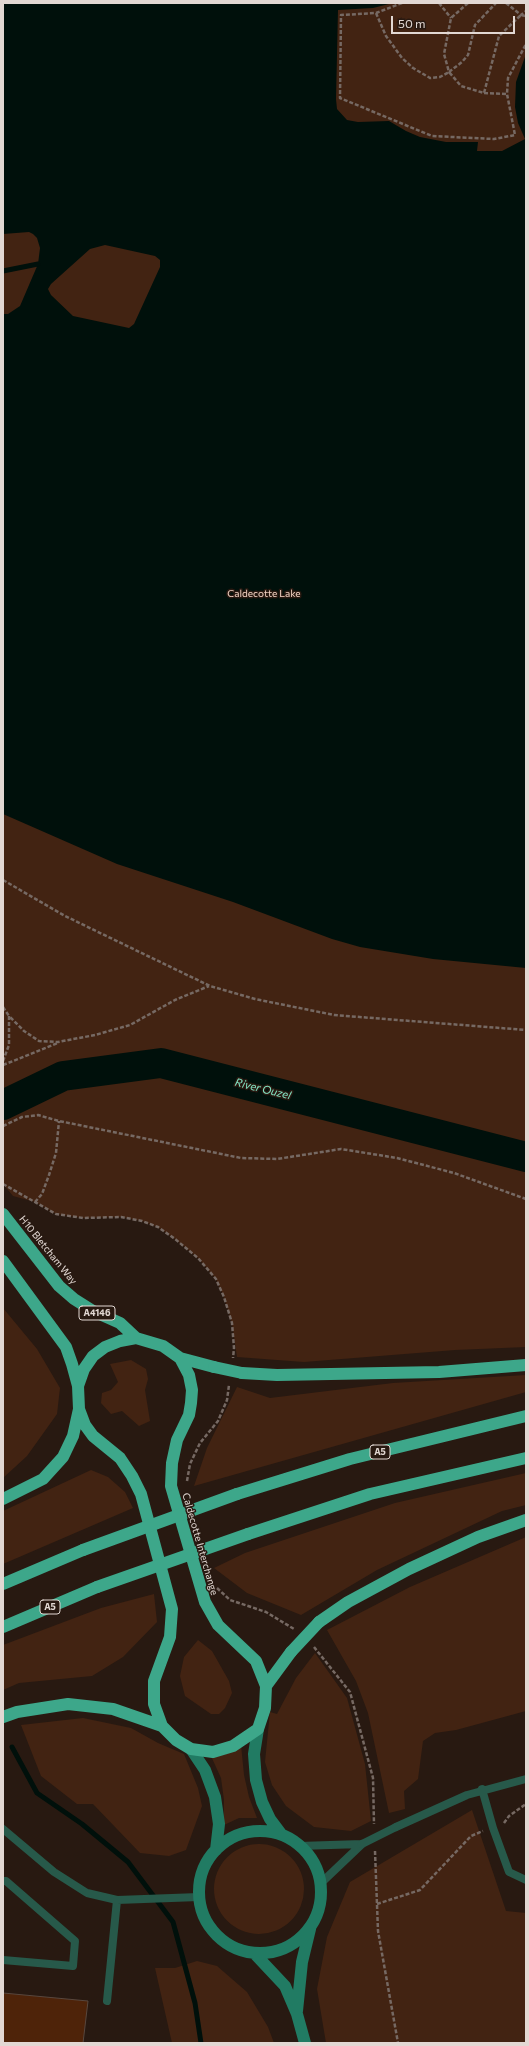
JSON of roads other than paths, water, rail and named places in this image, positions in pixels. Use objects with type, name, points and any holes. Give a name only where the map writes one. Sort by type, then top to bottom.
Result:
[{"type":"highway","name":"H10 Bletcham Way","points":[[3,1214],[64,1290],[74,1299],[93,1311],[120,1323],[136,1338]]},
{"type":"highway","points":[[3,1261],[66,1347],[78,1386]]},
{"type":"highway","name":"Caldecotte Interchange","points":[[136,1338],[163,1346],[180,1358],[189,1375],[192,1390],[189,1415],[177,1440],[172,1464],[171,1486],[204,1602],[218,1625],[256,1661],[266,1686],[265,1708],[258,1729],[233,1746],[213,1752],[191,1750],[176,1740],[162,1726],[154,1704],[154,1681],[170,1637],[172,1609],[141,1494],[132,1476],[120,1458],[93,1436],[85,1424],[79,1409],[78,1386],[84,1369],[93,1356],[105,1347],[120,1341],[136,1338]]},
{"type":"highway","points":[[180,1358],[242,1373],[277,1375],[439,1372],[526,1365]]},
{"type":"highway","points":[[3,1499],[43,1478],[63,1456],[73,1436],[79,1409]]},
{"type":"highway","name":"A5","points":[[3,1584],[83,1550],[237,1494],[350,1459],[526,1416]]},
{"type":"highway","name":"A5","points":[[3,1627],[96,1587],[248,1534],[370,1494],[526,1458]]},
{"type":"highway","points":[[266,1686],[291,1652],[319,1622],[348,1602],[409,1570],[478,1537],[526,1520]]},
{"type":"highway","points":[[3,1717],[17,1712],[68,1704],[113,1709],[162,1726]]},
{"type":"street","points":[[258,1729],[254,1754],[256,1780],[262,1802],[270,1819],[282,1835],[299,1846],[313,1863],[320,1884],[320,1899],[317,1913],[311,1926],[302,1962],[297,2014]]},
{"type":"street","points":[[191,1750],[205,1770],[215,1797],[219,1824],[216,1850]]},
{"type":"street","points":[[282,1835],[265,1832],[247,1833],[230,1839],[216,1850],[206,1864],[200,1880],[199,1897],[203,1913],[215,1932],[223,1940],[237,1949],[254,1953],[271,1952],[286,1947],[300,1938],[311,1926]]},
{"type":"street","points":[[254,1953],[285,1986],[297,2014],[305,2043]]},
{"type":"lane","points":[[320,1884],[362,1844],[396,1827],[482,1789],[526,1778]]},
{"type":"lane","points":[[482,1789],[493,1828],[510,1872],[526,1880]]},
{"type":"lane","points":[[3,1829],[54,1872],[87,1893],[117,1900],[199,1897]]},
{"type":"lane","points":[[299,1846],[362,1844]]},
{"type":"lane","points":[[3,1881],[6,1881],[75,1941],[73,1966],[3,1960]]},
{"type":"lane","points":[[107,2001],[117,1900]]},
{"type":"waterway","points":[[3,271],[38,264]]},
{"type":"waterway","name":"River Ouzel","points":[[3,1105],[63,1076],[161,1063],[526,1157]]},
{"type":"waterway","points":[[12,1747],[37,1793],[82,1824],[128,1862],[173,1922],[195,2003],[201,2043]]},
{"type":"park label","name":"Caldecotte Lake","points":[[264,594]]}]
